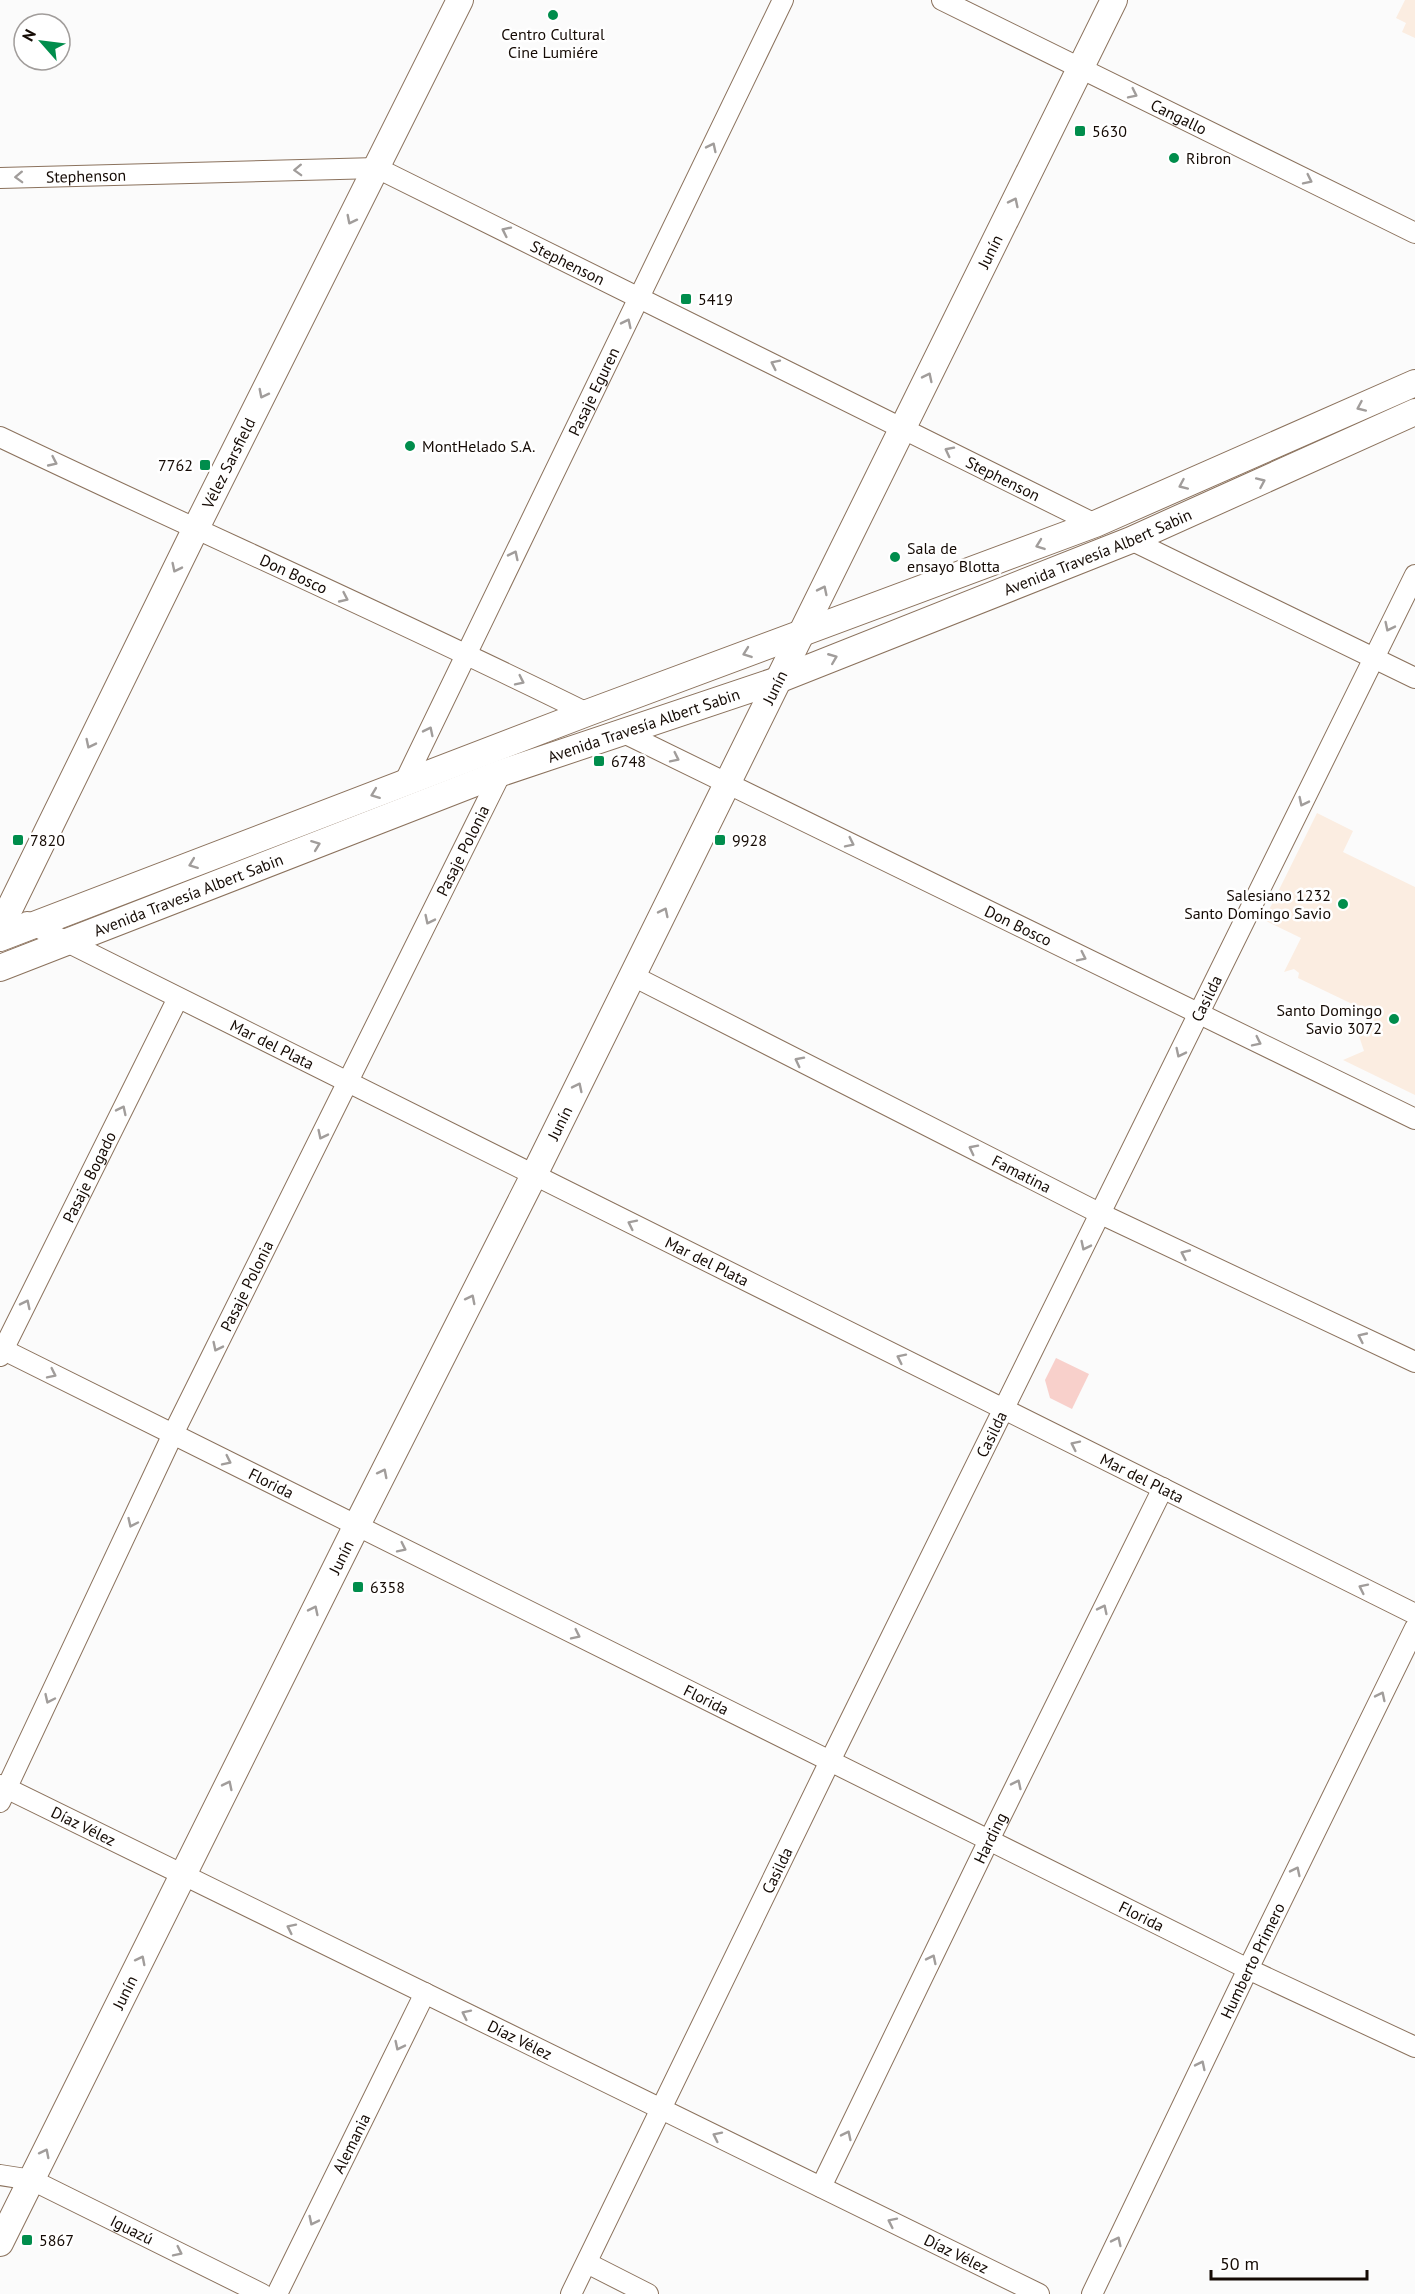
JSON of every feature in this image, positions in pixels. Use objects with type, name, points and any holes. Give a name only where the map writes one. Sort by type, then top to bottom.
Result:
[{"type":"main road","name":"Vélez Sarsfield","points":[[2,917],[459,0]]},
{"type":"main road","name":"Junín","points":[[0,2243],[633,976],[1114,0]]},
{"type":"main road","name":"Avenida Travesía Albert Sabin","points":[[0,938],[586,713],[1095,524],[1415,383]]},
{"type":"main road","name":"Avenida Travesía Albert Sabin","points":[[0,968],[501,773],[778,680],[1131,540],[1415,412]]},
{"type":"street","name":"Pasaje Eguren","points":[[404,783],[783,0]]},
{"type":"street","name":"Cangallo","points":[[942,0],[1415,233]]},
{"type":"street","name":"Stephenson","points":[[0,178],[377,168],[1095,524]]},
{"type":"street","name":"Don Bosco","points":[[0,437],[195,530],[466,654],[586,713]]},
{"type":"street","points":[[1131,540],[1415,678]]},
{"type":"street","name":"Casilda","points":[[571,2294],[830,1761],[1415,575]]},
{"type":"street","name":"Don Bosco","points":[[622,732],[1415,1119]]},
{"type":"street","name":"Pasaje Polonia","points":[[2,1792],[173,1434],[501,773]]},
{"type":"street","name":"Mar del Plata","points":[[2,917],[32,925],[1415,1614]]},
{"type":"street","name":"Famatina","points":[[633,976],[1101,1214],[1415,1362]]},
{"type":"street","name":"Pasaje Bogado","points":[[1,1351],[178,998]]},
{"type":"street","name":"Florida","points":[[1,1351],[357,1525],[1248,1969],[1415,2047]]},
{"type":"street","name":"Harding","points":[[821,2187],[1163,1488]]},
{"type":"street","name":"Humberto Primero","points":[[1092,2294],[1415,1628]]},
{"type":"street","name":"Díaz Vélez","points":[[2,1792],[184,1875],[1039,2294]]},
{"type":"street","name":"Alemania","points":[[277,2294],[425,1993]]},
{"type":"street","name":"Iguazú","points":[[0,2175],[32,2180],[262,2294]]},
{"type":"street","points":[[587,2264],[648,2294]]},
{"type":"shaded area","points":[[1405,0],[1415,0],[1415,38],[1402,32],[1406,23],[1396,18]]},
{"type":"shaded area","name":"Salesiano 1232 Santo Domingo Savio","points":[[1317,813],[1353,831],[1343,852],[1415,887],[1415,1095],[1343,1060],[1364,1051],[1357,1030],[1375,1025],[1371,1013],[1298,978],[1299,973],[1294,969],[1284,972],[1301,938],[1264,920]]},
{"type":"shaded area","points":[[1056,1358],[1089,1374],[1072,1409],[1050,1398],[1045,1380]]},
{"type":"place","name":"Centro Cultural Cine Lumiére","points":[[553,15]]},
{"type":"place","name":"5630","points":[[1080,131]]},
{"type":"place","name":"Ribron","points":[[1174,158]]},
{"type":"place","name":"5419","points":[[686,299]]},
{"type":"place","name":"MontHelado S.A.","points":[[410,446]]},
{"type":"place","name":"7762","points":[[205,465]]},
{"type":"place","name":"Sala de ensayo Blotta","points":[[895,557]]},
{"type":"place","name":"6748","points":[[599,761]]},
{"type":"place","name":"7820","points":[[18,840]]},
{"type":"place","name":"9928","points":[[720,840]]},
{"type":"place","name":"Salesiano 1232 Santo Domingo Savio","points":[[1343,904]]},
{"type":"place","name":"Santo Domingo Savio 3072","points":[[1394,1019]]},
{"type":"place","name":"6358","points":[[358,1587]]},
{"type":"place","name":"5867","points":[[27,2240]]}]
